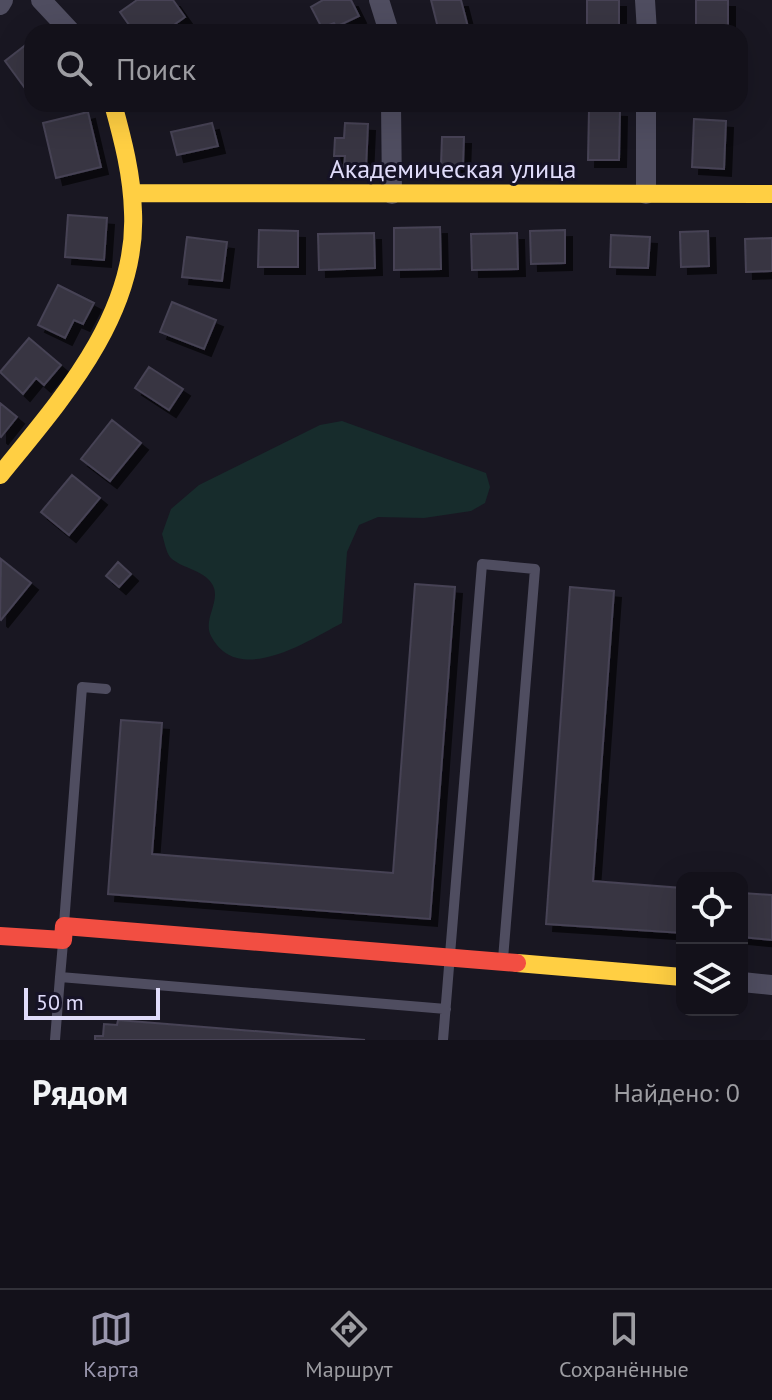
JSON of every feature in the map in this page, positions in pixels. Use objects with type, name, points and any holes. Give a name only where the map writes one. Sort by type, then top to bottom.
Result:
[{"type":"street","points":[[0,5],[3,0]]},
{"type":"street","points":[[41,0],[64,24]]},
{"type":"street","points":[[379,0],[386,24]]},
{"type":"street","points":[[645,0],[646,24]]},
{"type":"street","points":[[0,475],[71,387],[106,331],[122,291],[133,221],[134,193],[115,112]]},
{"type":"street","points":[[391,112],[392,194]]},
{"type":"street","points":[[646,112],[646,194]]},
{"type":"street","name":"Академическая улица","points":[[134,193],[772,194]]},
{"type":"street","points":[[0,936],[63,933],[450,957],[676,976]]},
{"type":"street","points":[[748,983],[772,985]]},
{"type":"lane","points":[[443,1040],[482,564],[535,569],[503,962]]},
{"type":"lane","points":[[55,1040],[82,687],[106,689]]},
{"type":"lane","points":[[60,977],[446,1009]]},
{"type":"green space","points":[[342,421],[486,473],[490,487],[485,503],[471,511],[424,518],[378,517],[359,525],[347,552],[342,623],[274,655],[256,659],[238,658],[223,651],[209,630],[215,600],[211,582],[175,561],[167,552],[162,534],[171,509],[199,485],[320,425]]},
{"type":"building","points":[[137,0],[173,0],[185,17],[175,24],[128,24],[120,12]]},
{"type":"building","points":[[323,0],[351,0],[359,16],[342,24],[320,24],[311,7]]},
{"type":"building","points":[[431,0],[461,0],[467,24],[437,24]]},
{"type":"building","points":[[587,0],[619,0],[619,24],[587,24]]},
{"type":"building","points":[[696,0],[728,0],[728,24],[696,24]]},
{"type":"building","points":[[24,46],[24,87],[5,61]]},
{"type":"building","points":[[88,112],[101,167],[56,178],[43,123]]},
{"type":"building","points":[[589,112],[620,112],[619,160],[588,160]]},
{"type":"building","points":[[694,119],[726,121],[724,169],[692,167]]},
{"type":"building","points":[[212,123],[218,146],[177,155],[171,132]]},
{"type":"building","points":[[345,123],[368,124],[366,169],[344,168],[345,156],[334,156],[335,138],[344,138]]},
{"type":"building","points":[[442,137],[464,137],[463,166],[441,165]]},
{"type":"building","points":[[68,215],[107,218],[104,260],[65,257]]},
{"type":"building","points":[[440,227],[441,269],[394,270],[394,228]]},
{"type":"building","points":[[259,230],[298,231],[298,267],[258,267]]},
{"type":"building","points":[[565,230],[565,263],[531,264],[530,231]]},
{"type":"building","points":[[708,231],[709,266],[681,267],[680,232]]},
{"type":"building","points":[[374,233],[375,268],[319,270],[318,234]]},
{"type":"building","points":[[517,233],[518,269],[472,270],[471,234]]},
{"type":"building","points":[[611,235],[650,237],[648,268],[610,267]]},
{"type":"building","points":[[187,237],[227,242],[222,281],[182,277]]},
{"type":"building","points":[[772,238],[772,271],[746,272],[745,239]]},
{"type":"building","points":[[58,285],[94,303],[83,324],[74,320],[65,338],[38,325]]},
{"type":"building","points":[[172,302],[216,320],[204,349],[160,332]]},
{"type":"building","points":[[29,338],[61,365],[44,385],[36,378],[23,394],[0,372]]},
{"type":"building","points":[[149,367],[183,389],[169,410],[135,388]]},
{"type":"building","points":[[0,403],[17,417],[1,437],[0,436]]},
{"type":"building","points":[[112,420],[141,443],[110,481],[81,459]]},
{"type":"building","points":[[72,475],[100,498],[69,535],[41,512]]},
{"type":"building","points":[[1,559],[31,583],[1,620],[0,619]]},
{"type":"building","points":[[118,562],[131,574],[119,587],[106,576]]},
{"type":"building","points":[[415,584],[455,587],[430,919],[108,894],[121,720],[162,723],[152,854],[393,873]]},
{"type":"building","points":[[570,587],[614,591],[593,881],[676,888],[676,933],[546,924]]},
{"type":"building","points":[[748,893],[772,895],[772,940],[748,938]]},
{"type":"building","points":[[118,1020],[365,1040],[95,1040],[95,1036],[103,1036],[104,1024],[117,1025]]},
{"type":"traffic: slow","points":[[0,475],[47,417],[91,354],[123,286],[131,250],[133,212],[126,158],[115,112]]},
{"type":"traffic: slow","points":[[134,193],[772,194]]},
{"type":"traffic: slow","points":[[517,963],[676,976]]},
{"type":"traffic: jam","points":[[0,936],[63,940],[64,926],[517,963]]}]
